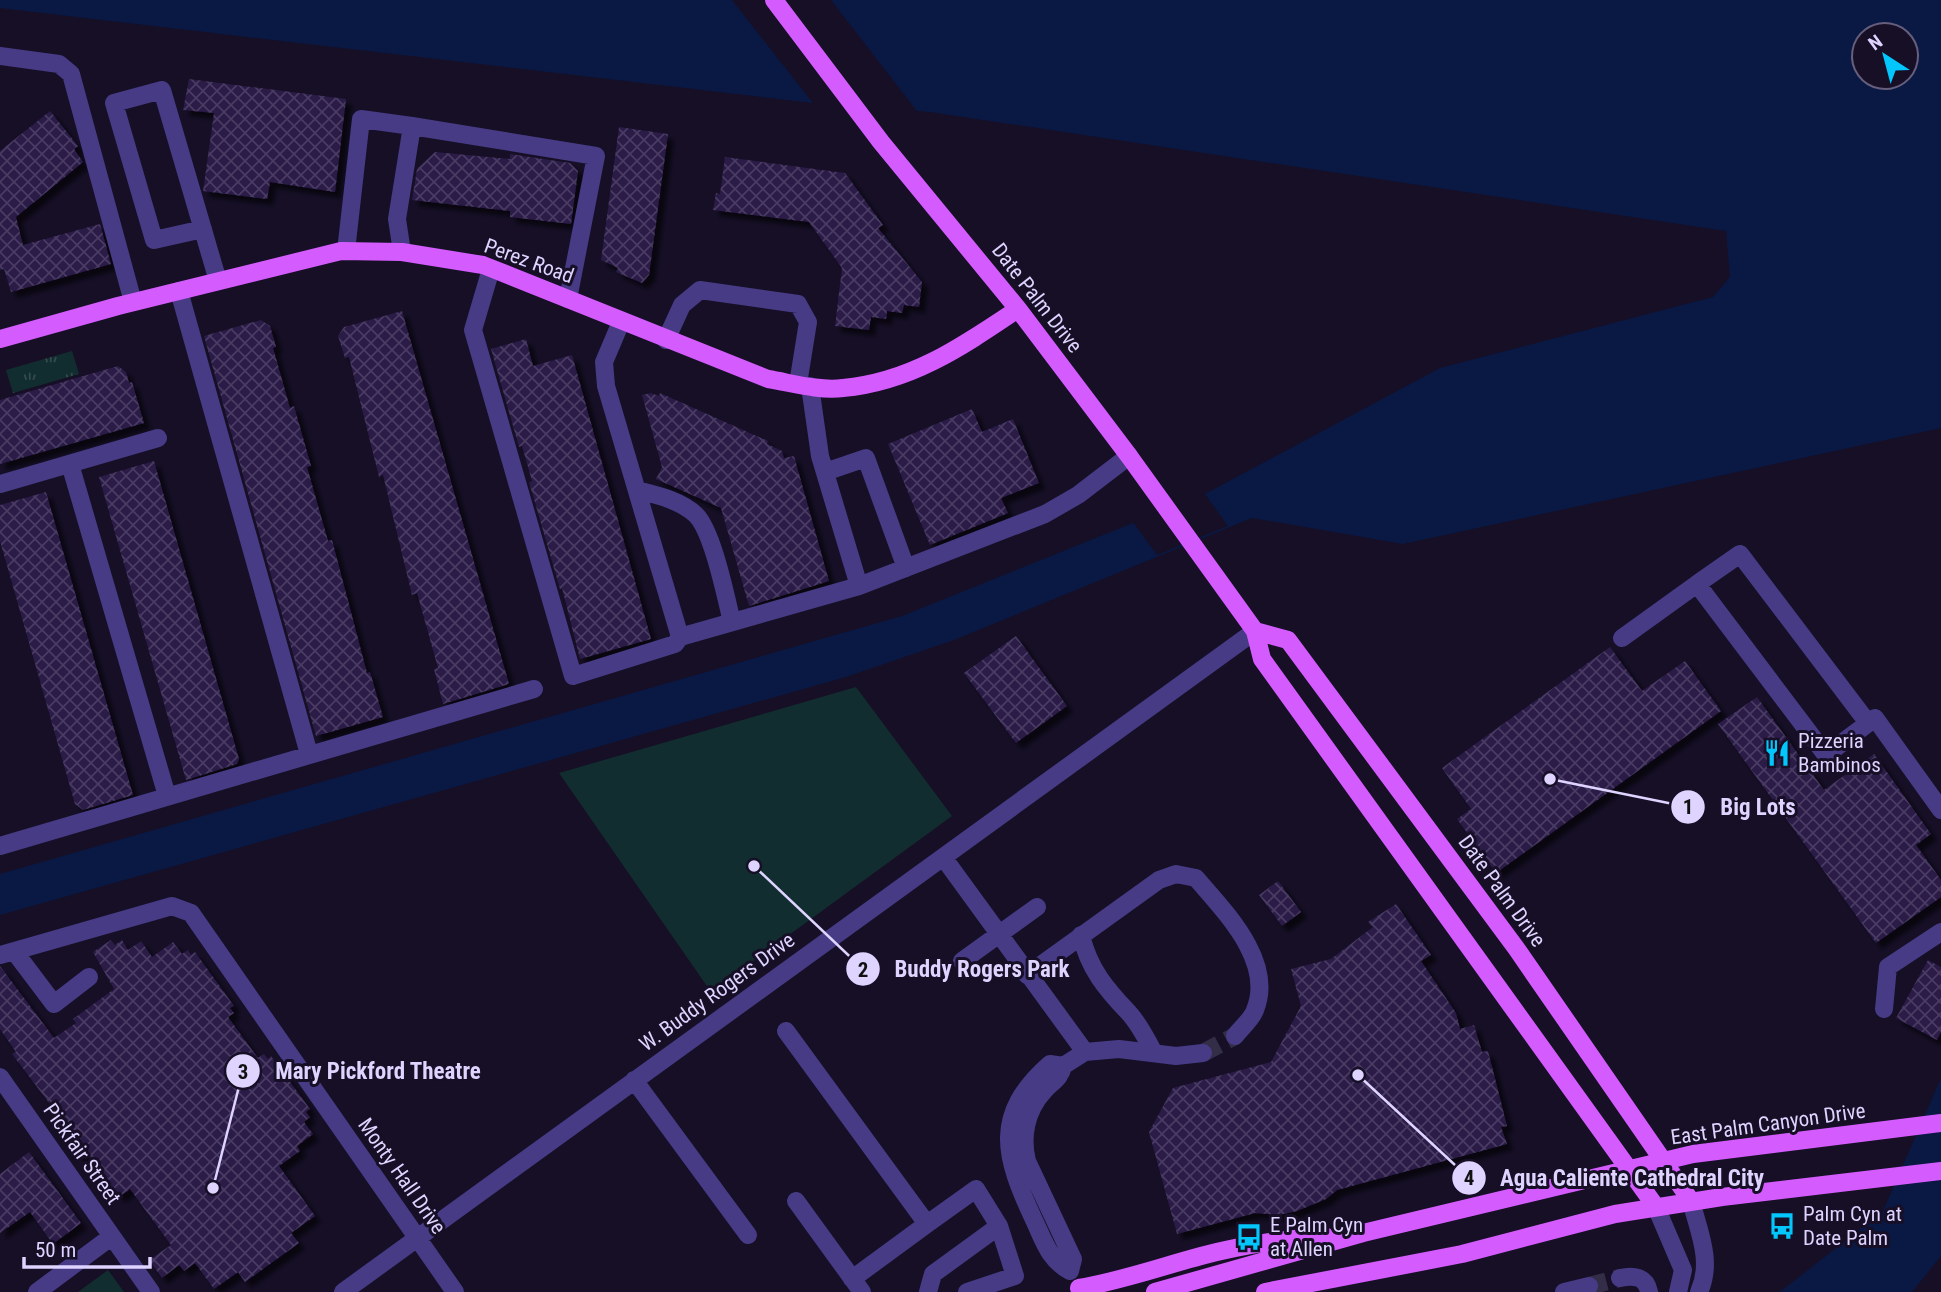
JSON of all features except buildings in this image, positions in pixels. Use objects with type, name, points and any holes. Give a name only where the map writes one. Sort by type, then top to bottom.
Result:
[{"type":"main road","name":"Date Palm Drive","points":[[774,0],[881,142],[1018,309],[1129,456],[1255,631],[1262,660],[1269,670],[1656,1207]]},
{"type":"main road","name":"Perez Road","points":[[0,339],[133,302],[346,251],[402,252],[491,269],[768,379],[841,389],[880,382],[928,367],[1018,309]]},
{"type":"main road","name":"Date Palm Drive","points":[[1255,631],[1288,640],[1516,948],[1691,1201]]},
{"type":"main road","name":"East Palm Canyon Drive","points":[[1155,1292],[1363,1233],[1693,1154],[1941,1123]]},
{"type":"main road","points":[[1265,1292],[1462,1254],[1615,1214],[1691,1201],[1885,1180],[1941,1171]]},
{"type":"main road","points":[[1081,1290],[1201,1256],[1277,1239],[1363,1233]]},
{"type":"street","points":[[0,56],[59,64],[71,74],[133,302]]},
{"type":"street","points":[[203,229],[154,240],[114,103],[162,90],[203,229],[218,281]]},
{"type":"street","points":[[346,251],[361,119],[596,156],[569,299]]},
{"type":"street","points":[[402,252],[397,219],[412,126]]},
{"type":"street","points":[[491,269],[473,330],[573,676],[675,644],[680,637],[859,586],[1045,514],[1078,495],[1129,456]]},
{"type":"street","points":[[666,340],[682,305],[700,290],[798,304],[808,322],[804,385],[825,472],[859,586]]},
{"type":"street","points":[[178,291],[309,754]]},
{"type":"street","points":[[621,322],[604,362],[606,386],[680,637]]},
{"type":"street","points":[[0,484],[158,438]]},
{"type":"street","points":[[825,472],[866,458],[906,568]]},
{"type":"street","points":[[70,464],[167,796]]},
{"type":"street","points":[[637,490],[663,496],[697,516],[714,554],[732,622]]},
{"type":"street","points":[[1622,638],[1741,554],[1868,723]]},
{"type":"street","points":[[1697,584],[1826,755],[1875,718],[1941,810]]},
{"type":"street","name":"W. Buddy Rogers Drive","points":[[343,1292],[1255,631]]},
{"type":"street","points":[[0,846],[534,689]]},
{"type":"street","points":[[943,857],[1085,1052]]},
{"type":"street","points":[[1027,975],[1159,880],[1176,874],[1196,878],[1232,923],[1259,974],[1255,1010],[1235,1036]]},
{"type":"street","name":"Monty Hall Drive","points":[[7,953],[172,906],[191,913],[455,1292]]},
{"type":"street","points":[[962,961],[1037,906]]},
{"type":"street","points":[[1884,1009],[1888,967],[1941,932]]},
{"type":"street","points":[[1081,935],[1096,975],[1119,1006],[1128,1012],[1153,1051]]},
{"type":"street","points":[[7,953],[54,1004],[89,977]]},
{"type":"street","points":[[786,1031],[927,1224]]},
{"type":"street","points":[[1081,1290],[1070,1271],[1073,1259],[1027,1161],[1023,1146],[1025,1126],[1034,1106],[1043,1092],[1061,1077],[1063,1066],[1085,1052],[1119,1049],[1153,1051],[1176,1056],[1203,1053]]},
{"type":"street","name":"Pickfair Street","points":[[0,1077],[151,1292]]},
{"type":"street","points":[[634,1080],[748,1235]]},
{"type":"street","points":[[796,1201],[857,1285],[927,1224],[976,1189],[999,1226],[1015,1276],[967,1292]]},
{"type":"street","points":[[1691,1201],[1706,1254],[1705,1272],[1699,1292]]},
{"type":"street","points":[[1656,1207],[1683,1270],[1678,1292]]},
{"type":"street","points":[[928,1292],[933,1275],[999,1226]]},
{"type":"street","points":[[37,1292],[111,1237]]},
{"type":"street","points":[[1619,1278],[1633,1275],[1642,1279],[1649,1292]]},
{"type":"street","points":[[1564,1292],[1589,1286]]},
{"type":"green space","points":[[72,351],[79,374],[13,393],[6,370]]},
{"type":"green space","points":[[856,687],[952,816],[711,992],[559,773]]},
{"type":"green space","points":[[108,1270],[124,1292],[78,1292]]},
{"type":"water","points":[[0,0],[1941,0],[1941,428],[1403,544],[1252,518],[954,640],[846,677],[0,915],[0,874],[902,616],[1205,494],[1440,368],[1713,297],[1730,277],[1726,231],[930,112],[813,103],[0,8]]},
{"type":"water","points":[[1941,1078],[1941,1256],[1912,1292],[1780,1292],[1883,1211]]},
{"type":"pier","points":[[732,0],[831,0],[920,115],[816,107]]},
{"type":"pier","points":[[1205,494],[1228,526],[1157,555],[1133,522]]},
{"type":"tunnel","points":[[1203,1053],[1235,1036]]},
{"type":"tunnel","points":[[1589,1286],[1620,1278]]},
{"type":"place","name":"Pizzeria Bambinos","points":[[1777,753]]},
{"type":"place","name":"Big Lots","points":[[1550,779]]},
{"type":"place","name":"Buddy Rogers Park","points":[[754,866]]},
{"type":"place","name":"Agua Caliente Cathedral City","points":[[1358,1075]]},
{"type":"place","name":"Mary Pickford Theatre","points":[[213,1188]]},
{"type":"place","name":"Palm Cyn at Date Palm","points":[[1782,1226]]},
{"type":"place","name":"E Palm Cyn at Allen","points":[[1249,1237]]}]
